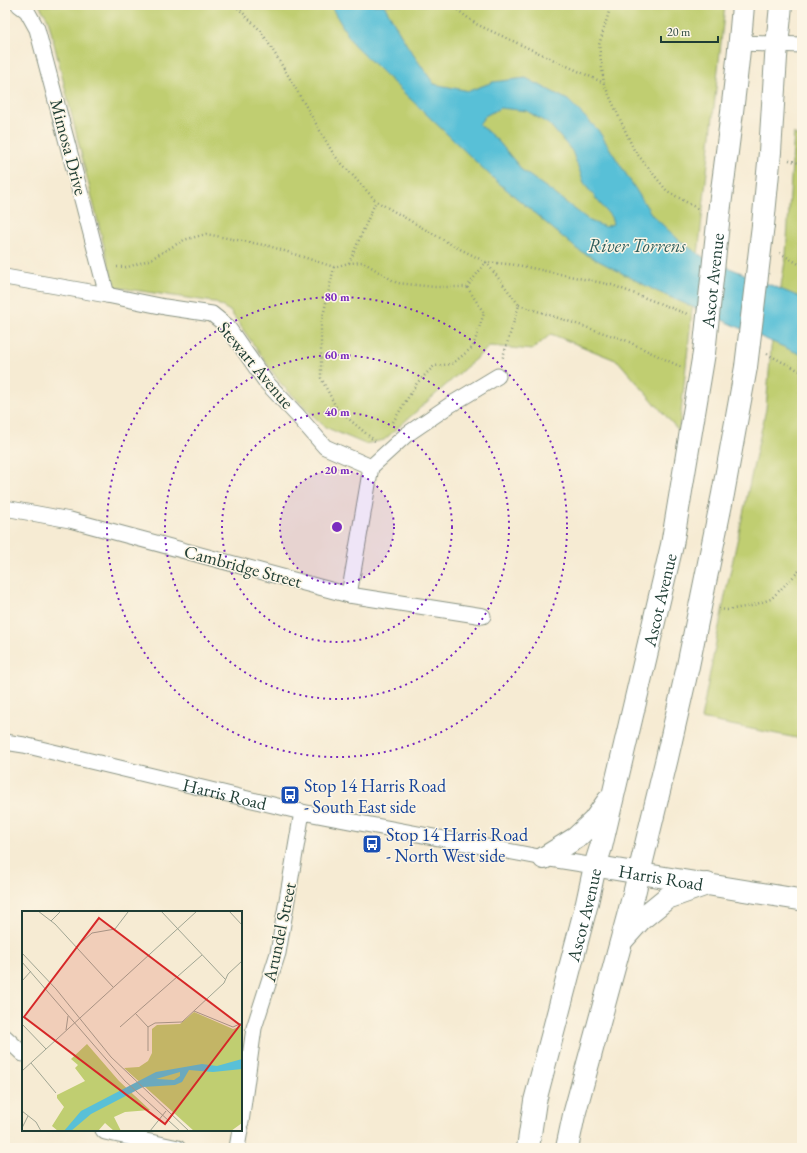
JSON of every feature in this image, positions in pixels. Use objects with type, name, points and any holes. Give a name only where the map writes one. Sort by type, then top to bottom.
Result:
[{"type":"highway","name":"Ascot Avenue","points":[[528,1148],[535,1101],[601,847],[672,546],[704,353],[711,208],[728,147],[743,5]]},
{"type":"highway","points":[[567,1148],[574,1115],[639,873],[667,758],[688,666],[724,486],[746,367],[763,225],[781,5]]},
{"type":"highway","points":[[544,858],[568,844],[594,821],[613,794]]},
{"type":"highway","points":[[621,940],[660,902],[667,898],[707,884]]},
{"type":"street","name":"Mimosa Drive","points":[[19,5],[28,12],[37,28],[106,295]]},
{"type":"street","points":[[740,43],[802,45]]},
{"type":"street","name":"Stewart Avenue","points":[[5,277],[165,307],[212,314],[227,326],[266,382],[325,448],[371,467]]},
{"type":"street","points":[[349,595],[371,467],[412,431],[450,405],[498,376]]},
{"type":"street","name":"Cambridge Street","points":[[5,508],[70,520],[349,595],[483,616]]},
{"type":"street","name":"Harris Road","points":[[5,742],[32,747],[302,812],[544,858],[802,900]]},
{"type":"street","name":"Arundel Street","points":[[242,1115],[254,1028],[278,953],[302,812]]},
{"type":"street","points":[[5,1037],[22,1053]]},
{"type":"street","points":[[104,1131],[178,1148]]},
{"type":"street","points":[[237,1148],[240,1131]]},
{"type":"path","points":[[235,5],[261,31],[334,155],[376,201],[454,246],[486,262],[517,264],[612,286],[693,317]]},
{"type":"path","points":[[451,5],[476,24],[604,84]]},
{"type":"path","points":[[611,5],[599,45],[604,84],[634,150],[667,191],[711,208]]},
{"type":"path","points":[[790,160],[802,164]]},
{"type":"path","points":[[349,263],[376,201]]},
{"type":"path","points":[[100,268],[128,267],[142,263],[184,240],[206,234],[269,246],[334,267],[349,263],[363,262],[397,283],[435,287],[467,287]]},
{"type":"path","points":[[467,287],[486,262]]},
{"type":"path","points":[[486,262],[519,305],[625,340],[700,376]]},
{"type":"path","points":[[334,267],[321,325],[321,378],[337,409],[388,451]]},
{"type":"path","points":[[392,424],[417,383],[434,366],[452,364],[473,347],[484,313],[467,287]]},
{"type":"path","points":[[498,376],[519,305]]},
{"type":"path","points":[[763,352],[802,372]]},
{"type":"path","points":[[700,608],[727,610],[751,606],[771,599],[802,568]]},
{"type":"green space","points":[[39,5],[725,5],[679,431],[618,361],[551,334],[532,350],[490,346],[384,440],[365,444],[325,427],[281,384],[230,311],[214,302],[114,287],[48,19]]},
{"type":"green space","points":[[794,133],[802,142],[802,739],[701,719],[725,596],[766,409],[771,348],[786,255]]},
{"type":"water","name":"River Torrens","points":[[330,5],[384,5],[408,47],[434,84],[469,91],[493,82],[526,78],[568,100],[598,130],[652,215],[680,241],[703,257],[802,298],[802,355],[656,291],[578,250],[494,179],[353,44]],"holes":[[[500,108],[527,111],[550,125],[572,151],[585,185],[611,217],[613,224],[605,227],[590,221],[523,171],[499,142],[479,124],[485,116]]]},
{"type":"place","name":"Stop 14 Harris Road - South East side","points":[[290,795]]},
{"type":"place","name":"Stop 14 Harris Road - North West side","points":[[372,844]]}]
